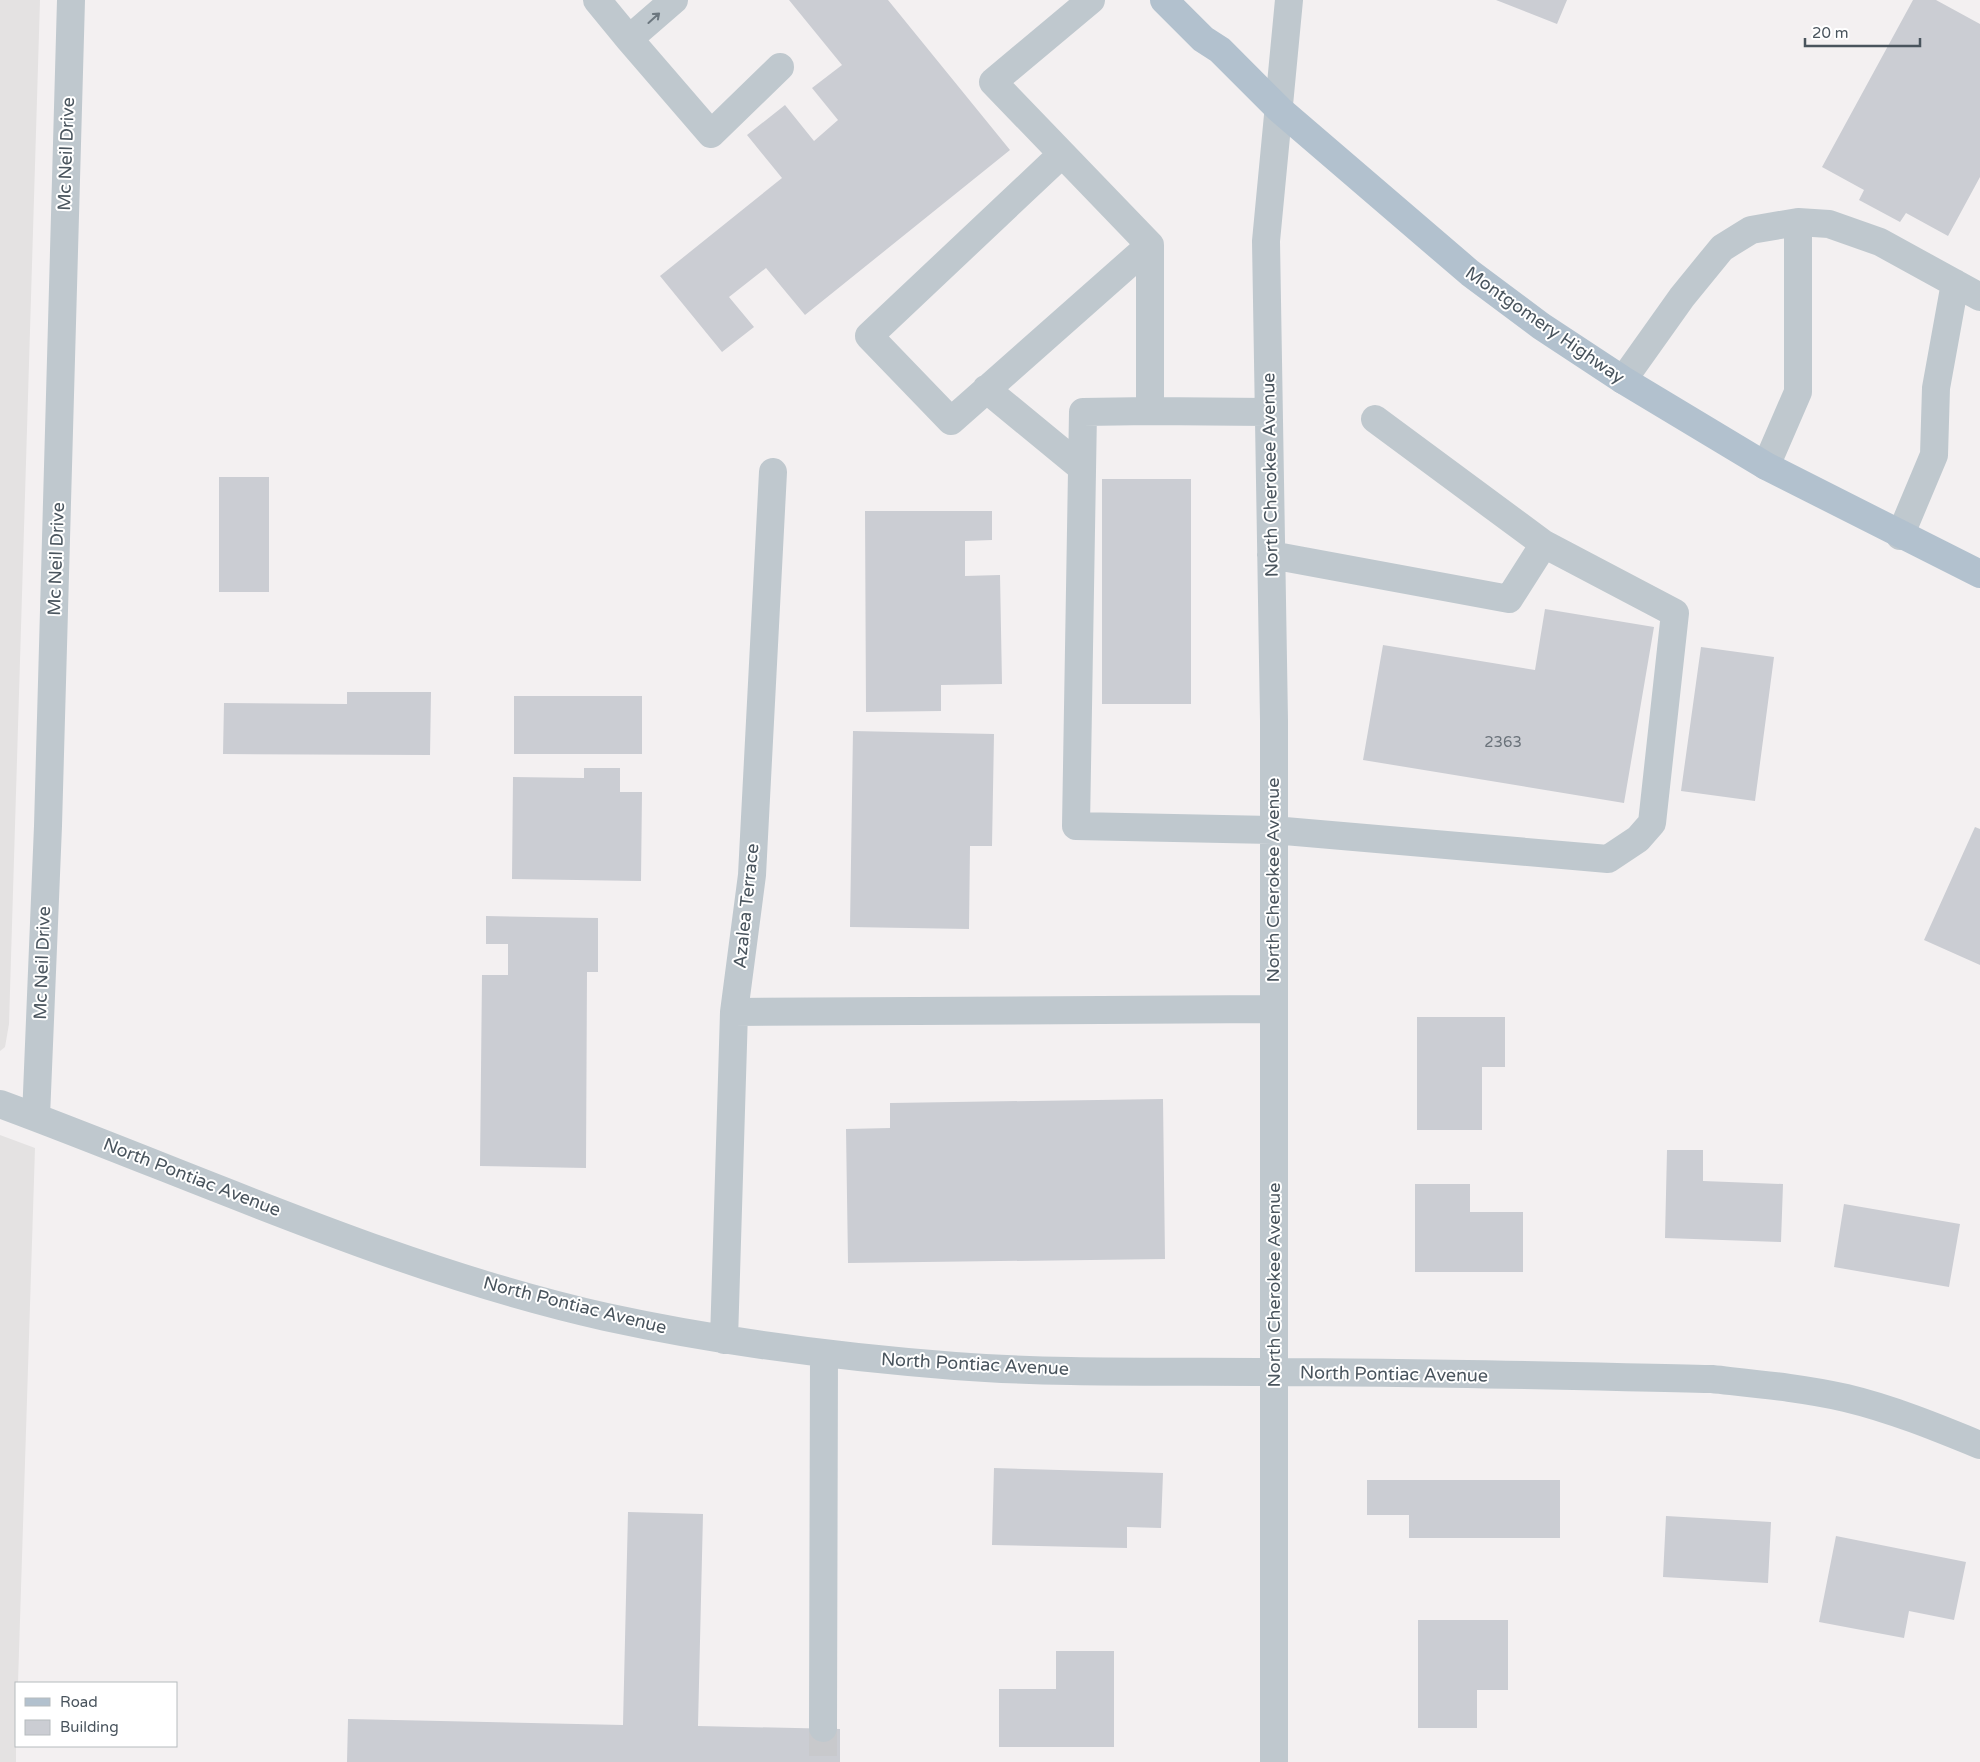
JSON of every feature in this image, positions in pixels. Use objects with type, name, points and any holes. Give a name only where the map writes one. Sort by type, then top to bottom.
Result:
[{"type":"main road","name":"Montgomery Highway","points":[[1164,0],[1203,39],[1220,50],[1279,109],[1470,273],[1541,326],[1622,380],[1766,466],[1900,536],[1980,574]]},
{"type":"street","name":"Mc Neil Drive","points":[[36,1117],[49,797],[71,0]]},
{"type":"street","points":[[596,0],[711,134],[780,67]]},
{"type":"street","points":[[629,39],[674,0]]},
{"type":"street","points":[[1091,0],[993,82],[1150,245],[1150,410]]},
{"type":"street","name":"North Cherokee Avenue","points":[[1274,1762],[1273,830],[1266,241],[1289,0]]},
{"type":"street","points":[[1062,154],[869,336],[951,421],[1150,245]]},
{"type":"street","points":[[1622,380],[1682,297],[1722,248],[1751,230],[1798,222],[1829,224],[1880,242],[1980,297]]},
{"type":"street","points":[[1766,466],[1798,392],[1798,222]]},
{"type":"street","points":[[1900,536],[1934,454],[1936,388],[1955,283]]},
{"type":"street","points":[[986,390],[1082,468]]},
{"type":"street","points":[[1268,412],[1150,410],[1083,412],[1076,826],[1273,830],[1608,859],[1638,839],[1652,823],[1675,613],[1544,544],[1375,419]]},
{"type":"street","name":"Azalea Terrace","points":[[724,1340],[734,1012],[752,875],[773,472]]},
{"type":"street","points":[[1271,555],[1508,599],[1544,544]]},
{"type":"street","points":[[734,1012],[1273,1010]]},
{"type":"street","name":"North Pontiac Avenue","points":[[0,1104],[404,1258],[520,1294],[595,1314],[724,1340],[824,1354],[958,1366],[1112,1372],[1275,1372],[1712,1379],[1784,1386],[1846,1398],[1914,1418],[1980,1445]]},
{"type":"street","points":[[823,1728],[824,1354]]},
{"type":"shaded area","points":[[0,0],[40,0],[9,1024],[5,1047],[0,1051]]},
{"type":"shaded area","points":[[0,1135],[35,1148],[18,1682],[15,1682],[16,1762],[0,1762]]},
{"type":"building","points":[[789,0],[888,0],[1010,150],[805,315],[766,268],[729,297],[754,327],[722,352],[660,276],[782,178],[747,135],[785,105],[814,141],[838,120],[812,88],[842,65]]},
{"type":"building","points":[[1496,0],[1567,0],[1557,24]]},
{"type":"building","points":[[1913,0],[1936,0],[1980,24],[1980,177],[1948,236],[1906,213],[1900,222],[1859,200],[1864,190],[1822,167]]},
{"type":"building","points":[[219,477],[269,477],[269,592],[219,592]]},
{"type":"building","points":[[1102,479],[1191,479],[1191,704],[1102,704]]},
{"type":"building","points":[[865,511],[992,511],[992,540],[965,541],[965,576],[1000,575],[1002,684],[941,685],[941,711],[866,712]]},
{"type":"building","points":[[1545,609],[1654,627],[1624,803],[1363,760],[1383,645],[1535,670]]},
{"type":"building","points":[[1701,647],[1774,657],[1755,801],[1681,791]]},
{"type":"building","points":[[347,692],[431,692],[430,755],[223,754],[224,703],[347,704]]},
{"type":"building","points":[[514,696],[642,696],[642,754],[514,754]]},
{"type":"building","points":[[853,731],[994,734],[992,846],[970,846],[969,929],[850,927]]},
{"type":"building","points":[[584,768],[620,768],[620,792],[642,792],[641,881],[512,879],[513,777],[584,778]]},
{"type":"building","points":[[1975,827],[1980,829],[1980,965],[1924,940]]},
{"type":"building","points":[[486,916],[598,918],[598,972],[587,972],[586,1168],[480,1166],[482,975],[508,975],[508,944],[486,944]]},
{"type":"building","points":[[1417,1017],[1505,1017],[1505,1067],[1482,1067],[1482,1130],[1417,1130]]},
{"type":"building","points":[[1163,1099],[1165,1259],[848,1263],[846,1129],[890,1128],[890,1103]]},
{"type":"building","points":[[1667,1150],[1703,1150],[1703,1181],[1783,1184],[1781,1242],[1665,1238]]},
{"type":"building","points":[[1415,1184],[1470,1184],[1470,1212],[1523,1212],[1523,1272],[1415,1272]]},
{"type":"building","points":[[1844,1204],[1960,1224],[1949,1287],[1834,1267]]},
{"type":"building","points":[[994,1468],[1163,1473],[1161,1528],[1127,1527],[1127,1548],[992,1545]]},
{"type":"building","points":[[1367,1480],[1560,1480],[1560,1538],[1409,1538],[1409,1515],[1367,1515]]},
{"type":"building","points":[[628,1512],[703,1514],[698,1726],[840,1729],[840,1762],[347,1762],[348,1719],[623,1725]]},
{"type":"building","points":[[1666,1516],[1771,1522],[1768,1583],[1663,1577]]},
{"type":"building","points":[[1836,1536],[1966,1562],[1954,1620],[1909,1611],[1904,1638],[1819,1622]]},
{"type":"building","points":[[1418,1620],[1508,1620],[1508,1690],[1477,1690],[1477,1728],[1418,1728]]},
{"type":"building","points":[[1056,1651],[1114,1651],[1114,1747],[999,1747],[999,1689],[1056,1689]]},
{"type":"tunnel","points":[[823,1728],[823,1762]]}]
